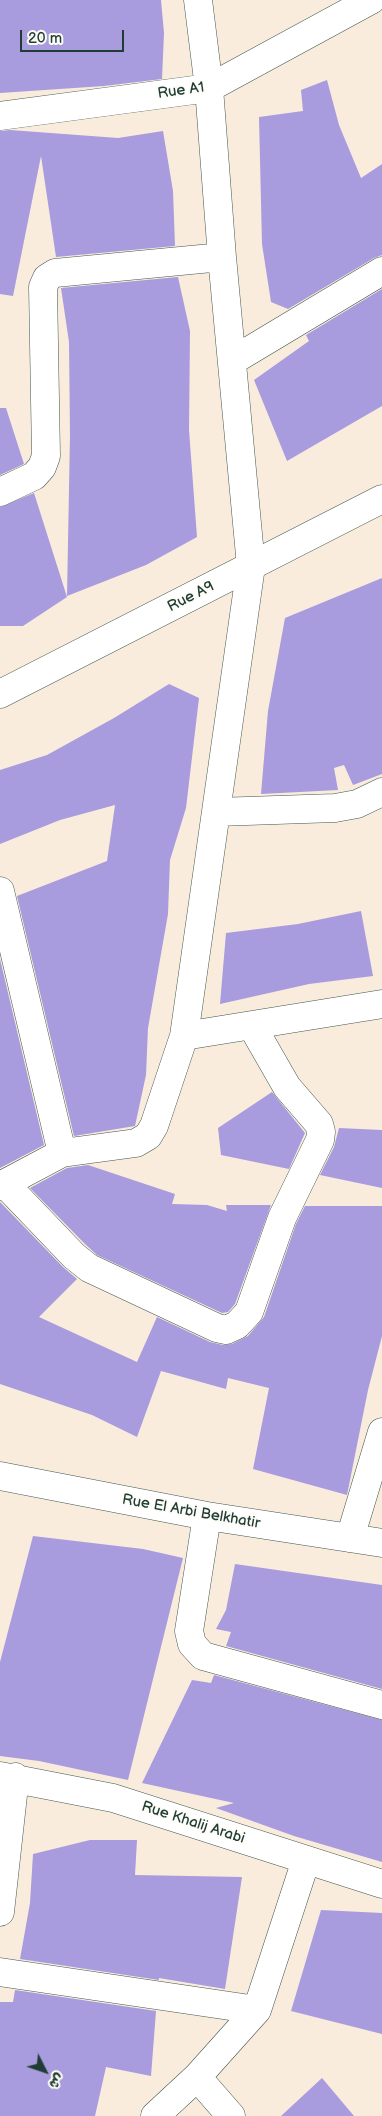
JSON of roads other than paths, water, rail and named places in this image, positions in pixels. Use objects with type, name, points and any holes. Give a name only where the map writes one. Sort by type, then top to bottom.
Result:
[{"type":"street","points":[[198,0],[209,88],[222,257],[251,566],[184,1036],[154,1126],[148,1136],[136,1143],[62,1153],[3,1185],[74,1256],[89,1268],[226,1330],[237,1326],[250,1312],[282,1218],[320,1140],[321,1132],[319,1124],[287,1087],[252,1026]]},
{"type":"street","name":"Rue A1","points":[[0,116],[209,88],[371,0]]},
{"type":"street","points":[[0,492],[34,476],[42,467],[46,456],[43,288],[47,278],[55,273],[222,257]]},
{"type":"street","points":[[232,361],[382,271]]},
{"type":"street","name":"Rue A9","points":[[0,694],[382,499]]},
{"type":"street","points":[[217,812],[335,808],[356,804],[382,792]]},
{"type":"street","points":[[0,891],[62,1153]]},
{"type":"street","points":[[184,1036],[382,1004]]},
{"type":"street","points":[[350,1538],[382,1432]]},
{"type":"street","name":"Rue El Arbi Belkhatir","points":[[0,1476],[207,1516],[382,1543]]},
{"type":"street","points":[[207,1516],[189,1631],[192,1644],[204,1656],[382,1705]]},
{"type":"street","points":[[0,1912],[8,1777]]},
{"type":"street","name":"Rue Khalij Arabi","points":[[8,1777],[113,1798],[382,1884]]},
{"type":"street","points":[[155,2116],[197,2076],[257,2010],[306,1860]]},
{"type":"street","points":[[0,1972],[257,2010]]},
{"type":"street","points":[[197,2076],[230,2116]]}]
